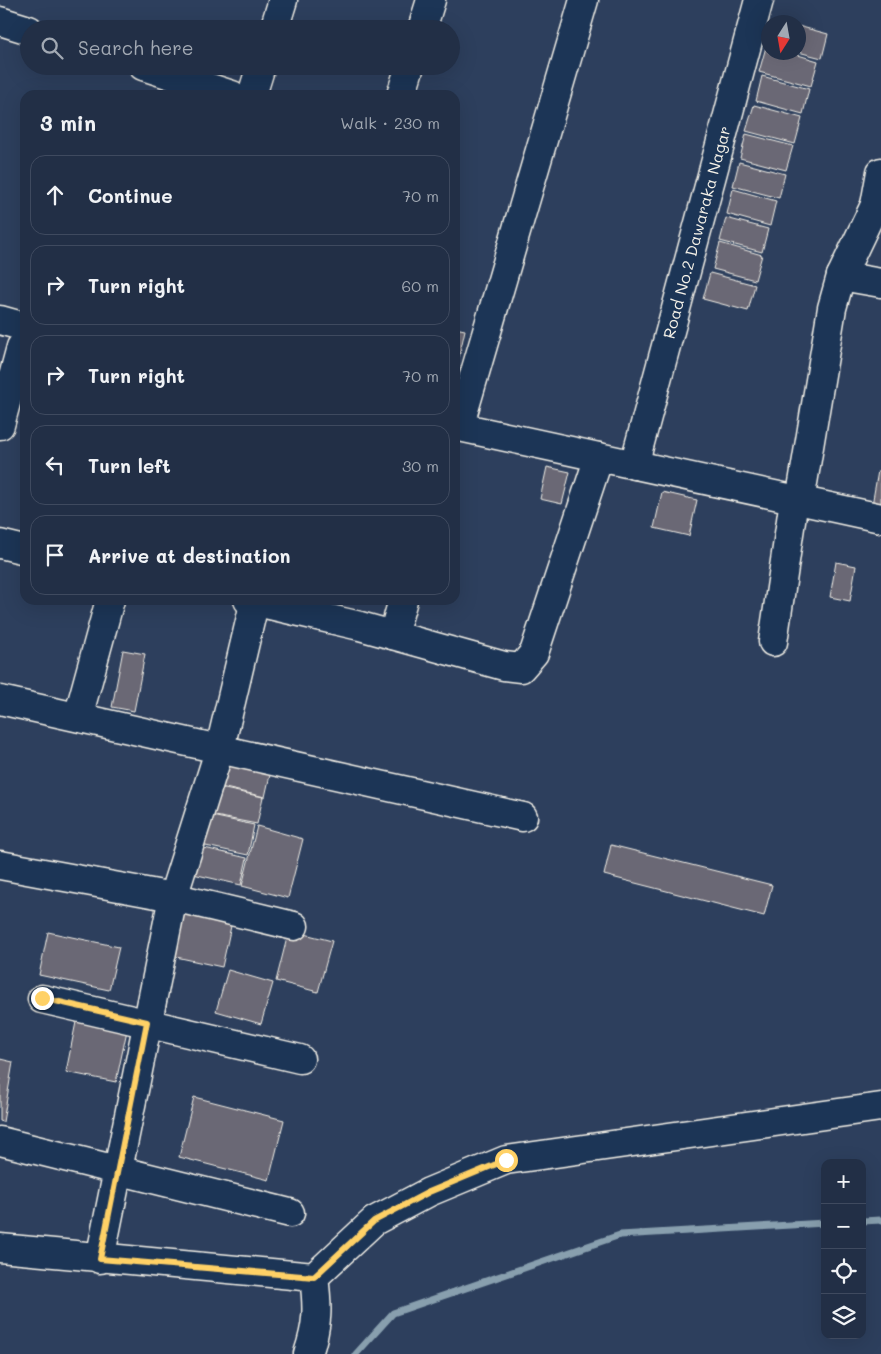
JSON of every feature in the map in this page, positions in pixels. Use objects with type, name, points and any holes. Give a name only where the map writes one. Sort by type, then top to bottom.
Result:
[{"type":"street","points":[[277,20],[283,0]]},
{"type":"street","points":[[425,20],[431,0]]},
{"type":"street","points":[[460,416],[584,0]]},
{"type":"street","name":"Road No.2 Dawaraka Nagar","points":[[634,465],[759,0]]},
{"type":"street","points":[[0,21],[20,27]]},
{"type":"street","points":[[171,75],[217,90]]},
{"type":"street","points":[[254,90],[258,75]]},
{"type":"street","points":[[403,90],[408,75]]},
{"type":"street","points":[[773,642],[832,308],[841,276],[878,206],[881,172]]},
{"type":"street","points":[[841,276],[881,283]]},
{"type":"street","points":[[0,320],[20,326]]},
{"type":"street","points":[[0,425],[20,351]]},
{"type":"street","points":[[460,427],[881,518]]},
{"type":"street","points":[[273,605],[393,635],[504,666],[520,668],[534,653],[599,457]]},
{"type":"street","points":[[0,544],[20,549]]},
{"type":"street","points":[[78,718],[109,605]]},
{"type":"street","points":[[100,1259],[173,897],[220,748],[252,605]]},
{"type":"street","points":[[393,635],[402,605]]},
{"type":"street","points":[[0,700],[523,817]]},
{"type":"street","points":[[0,865],[173,897],[294,926]]},
{"type":"street","points":[[42,998],[300,1059]]},
{"type":"street","points":[[0,1248],[100,1259],[314,1277],[374,1221],[429,1192],[506,1160],[881,1107]]},
{"type":"street","points":[[0,1141],[290,1213]]},
{"type":"street","points":[[308,1354],[315,1333],[318,1309],[314,1277]]},
{"type":"building","points":[[806,28],[828,34],[822,58],[806,54]]},
{"type":"building","points":[[806,57],[818,61],[811,86],[759,72],[762,60],[806,60]]},
{"type":"building","points":[[762,76],[809,89],[803,114],[756,101]]},
{"type":"building","points":[[754,105],[802,118],[795,144],[746,131]]},
{"type":"building","points":[[746,134],[793,146],[786,170],[740,158]]},
{"type":"building","points":[[739,162],[785,174],[779,198],[733,186]]},
{"type":"building","points":[[733,189],[776,201],[770,226],[727,214]]},
{"type":"building","points":[[726,218],[768,229],[762,252],[720,241]]},
{"type":"building","points":[[720,243],[762,255],[755,280],[713,269]]},
{"type":"building","points":[[710,273],[755,285],[748,311],[703,299]]},
{"type":"building","points":[[460,329],[465,330],[460,352]]},
{"type":"building","points":[[547,467],[570,472],[562,504],[540,499]]},
{"type":"building","points":[[878,471],[881,472],[881,507],[872,505]]},
{"type":"building","points":[[662,492],[697,500],[689,536],[654,528]]},
{"type":"building","points":[[836,562],[856,566],[850,601],[830,597]]},
{"type":"building","points":[[123,650],[145,654],[134,711],[112,707]]},
{"type":"building","points":[[222,756],[272,766],[265,797],[216,786]]},
{"type":"building","points":[[215,787],[263,797],[257,824],[210,815]]},
{"type":"building","points":[[207,815],[254,825],[248,855],[201,845]]},
{"type":"building","points":[[257,826],[303,839],[288,898],[242,886]]},
{"type":"building","points":[[611,845],[772,885],[764,916],[604,875]]},
{"type":"building","points":[[200,847],[247,858],[241,885],[193,874]]},
{"type":"building","points":[[179,904],[233,917],[222,967],[167,955]]},
{"type":"building","points":[[289,930],[332,941],[318,992],[276,981]]},
{"type":"building","points":[[48,932],[119,947],[109,990],[39,975]]},
{"type":"building","points":[[228,970],[273,983],[261,1024],[216,1011]]},
{"type":"building","points":[[78,1012],[129,1021],[116,1082],[66,1072]]},
{"type":"building","points":[[0,1059],[13,1062],[3,1122],[0,1121]]},
{"type":"building","points":[[194,1097],[284,1120],[269,1180],[179,1157]]},
{"type":"waterway","points":[[866,1221],[881,1220]]},
{"type":"waterway","points":[[356,1354],[393,1313],[620,1235],[821,1223]]},
{"type":"route","points":[[42,998],[147,1022],[100,1259],[314,1277],[374,1221],[429,1192],[506,1160]]}]
